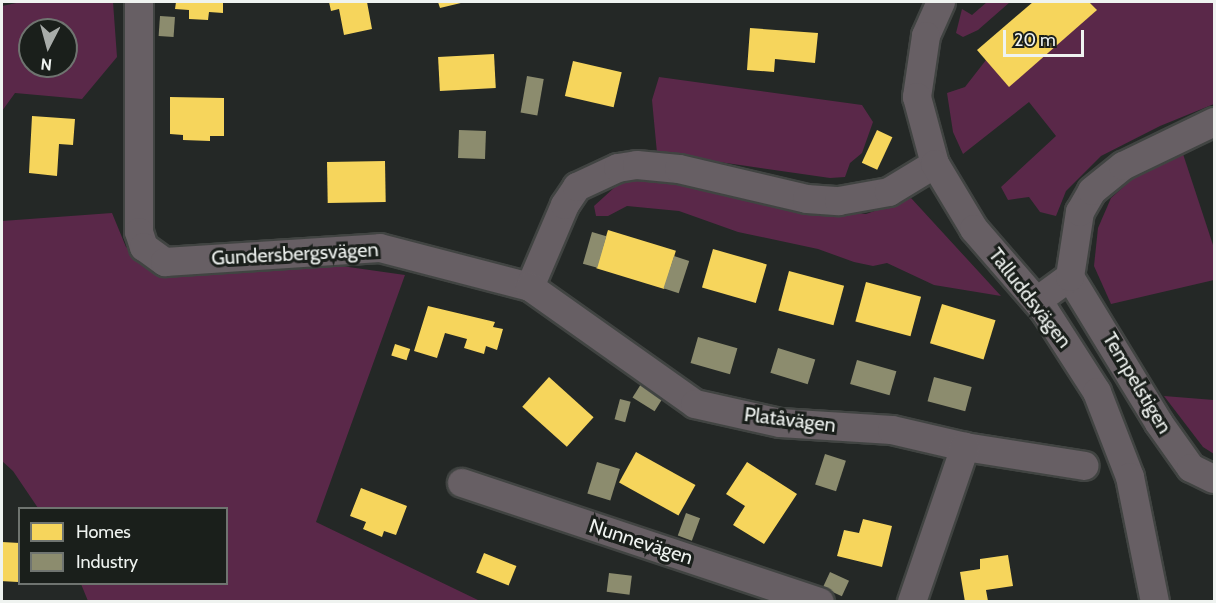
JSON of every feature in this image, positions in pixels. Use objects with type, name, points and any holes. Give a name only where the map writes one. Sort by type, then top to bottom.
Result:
[{"type":"street","name":"Gundersbergsvägen","points":[[139,2],[139,231],[144,247],[154,258],[165,262],[380,248],[530,287]]},
{"type":"street","name":"Talluddsvägen","points":[[940,2],[926,36],[917,97],[934,164],[974,229],[1037,301],[1097,392],[1122,454],[1142,522],[1155,602]]},
{"type":"street","points":[[1037,301],[1070,276],[1080,212],[1092,190],[1124,166],[1215,122]]},
{"type":"street","points":[[530,287],[565,205],[577,187],[618,168],[637,165],[680,170],[807,199],[839,201],[889,192],[934,164]]},
{"type":"street","name":"Tempelstigen","points":[[1070,276],[1159,423],[1191,468],[1215,478]]},
{"type":"street","name":"Platåvägen","points":[[530,287],[695,404],[780,423],[892,430],[965,447],[1085,466]]},
{"type":"street","points":[[912,602],[965,447]]},
{"type":"street","name":"Nunnevägen","points":[[462,483],[820,602]]},
{"type":"shaded area","points":[[21,2],[113,2],[117,57],[82,99],[15,93],[2,111],[2,6]]},
{"type":"shaded area","points":[[987,2],[1010,2],[978,30],[963,37],[956,33],[962,9],[972,15]]},
{"type":"shaded area","points":[[1089,2],[1214,2],[1214,104],[1160,126],[1101,156],[1066,191],[1056,216],[1040,212],[1029,197],[1008,200],[1001,187],[1056,136],[1029,102],[963,154],[953,132],[947,93],[965,87],[986,60],[1096,9]]},
{"type":"shaded area","points":[[659,77],[862,105],[873,122],[862,153],[850,163],[845,177],[830,178],[657,153],[652,100]]},
{"type":"shaded area","points":[[1183,154],[1214,248],[1214,280],[1111,304],[1094,266],[1098,228],[1111,198],[1139,173]]},
{"type":"shaded area","points":[[657,175],[809,207],[866,214],[911,198],[1001,296],[934,285],[887,263],[873,266],[854,262],[818,249],[738,232],[679,211],[627,206],[608,216],[596,216],[594,206],[626,177]]},
{"type":"shaded area","points":[[112,213],[126,247],[147,261],[306,261],[405,275],[316,522],[480,601],[88,601],[81,585],[228,585],[228,507],[37,507],[13,471],[2,461],[2,221]]},
{"type":"shaded area","points":[[1164,396],[1214,400],[1214,454],[1203,447]]},
{"type":"building: Homes","points":[[176,2],[223,2],[223,13],[209,12],[208,20],[189,19],[189,10],[175,9]]},
{"type":"building: Homes","points":[[329,2],[367,2],[372,29],[344,35],[339,9],[331,11]]},
{"type":"building: Homes","points":[[438,2],[465,2],[440,8]]},
{"type":"building: Homes","points":[[1033,2],[1089,2],[1097,10],[1009,87],[977,50]]},
{"type":"building: Homes","points":[[750,28],[818,33],[815,63],[775,59],[774,72],[747,70]]},
{"type":"building: Homes","points":[[494,54],[496,88],[440,91],[438,57]]},
{"type":"building: Homes","points":[[573,61],[622,72],[614,107],[565,96]]},
{"type":"building: Homes","points":[[170,97],[224,98],[224,136],[210,136],[210,141],[183,140],[183,135],[170,134]]},
{"type":"building: Homes","points":[[32,116],[75,119],[73,145],[59,144],[57,176],[29,173]]},
{"type":"building: Homes","points":[[877,130],[892,137],[877,170],[862,163]]},
{"type":"building: Homes","points":[[385,161],[386,202],[328,203],[327,162]]},
{"type":"building: Homes","points":[[608,230],[676,251],[664,289],[596,268]]},
{"type":"building: Homes","points":[[713,249],[767,264],[756,303],[702,287]]},
{"type":"building: Homes","points":[[789,271],[844,286],[833,325],[778,311]]},
{"type":"building: Homes","points":[[866,282],[921,297],[910,336],[855,322]]},
{"type":"building: Homes","points":[[942,304],[996,320],[984,360],[930,343]]},
{"type":"building: Homes","points":[[428,306],[495,322],[493,327],[503,329],[497,350],[486,346],[484,354],[464,348],[467,339],[445,333],[437,358],[414,351]]},
{"type":"building: Homes","points":[[395,344],[410,349],[407,360],[391,355]]},
{"type":"building: Homes","points":[[549,377],[594,417],[567,447],[522,407]]},
{"type":"building: Homes","points":[[636,452],[695,485],[679,516],[619,483]]},
{"type":"building: Homes","points":[[747,462],[797,494],[764,544],[733,525],[745,506],[726,494]]},
{"type":"building: Homes","points":[[361,488],[407,506],[396,535],[384,531],[382,537],[363,529],[366,522],[350,516]]},
{"type":"building: Homes","points":[[863,519],[892,526],[882,567],[837,556],[844,530],[859,533]]},
{"type":"building: Homes","points":[[2,542],[18,543],[18,581],[2,581]]},
{"type":"building: Homes","points":[[484,553],[516,566],[509,586],[476,572]]},
{"type":"building: Homes","points":[[1008,555],[1013,586],[986,590],[988,601],[965,602],[960,572],[980,569],[980,559]]},
{"type":"building: Industry","points":[[160,16],[175,17],[174,37],[159,36]]},
{"type":"building: Industry","points":[[527,76],[544,79],[537,115],[521,112]]},
{"type":"building: Industry","points":[[459,130],[486,131],[485,159],[458,158]]},
{"type":"building: Industry","points":[[592,232],[606,236],[597,268],[583,264]]},
{"type":"building: Industry","points":[[674,256],[689,261],[679,293],[663,288]]},
{"type":"building: Industry","points":[[698,337],[737,348],[730,374],[691,363]]},
{"type":"building: Industry","points":[[778,348],[815,359],[808,384],[770,373]]},
{"type":"building: Industry","points":[[857,360],[896,371],[890,395],[850,384]]},
{"type":"building: Industry","points":[[934,377],[972,387],[965,411],[928,401]]},
{"type":"building: Industry","points":[[641,384],[663,398],[655,411],[633,398]]},
{"type":"building: Industry","points":[[620,399],[631,402],[625,422],[615,419]]},
{"type":"building: Industry","points":[[825,454],[846,461],[836,491],[815,484]]},
{"type":"building: Industry","points":[[597,462],[620,469],[610,501],[587,494]]},
{"type":"building: Industry","points":[[686,513],[700,518],[692,541],[678,536]]},
{"type":"building: Industry","points":[[830,572],[849,581],[842,596],[823,587]]},
{"type":"building: Industry","points":[[609,573],[632,576],[630,595],[607,592]]}]
